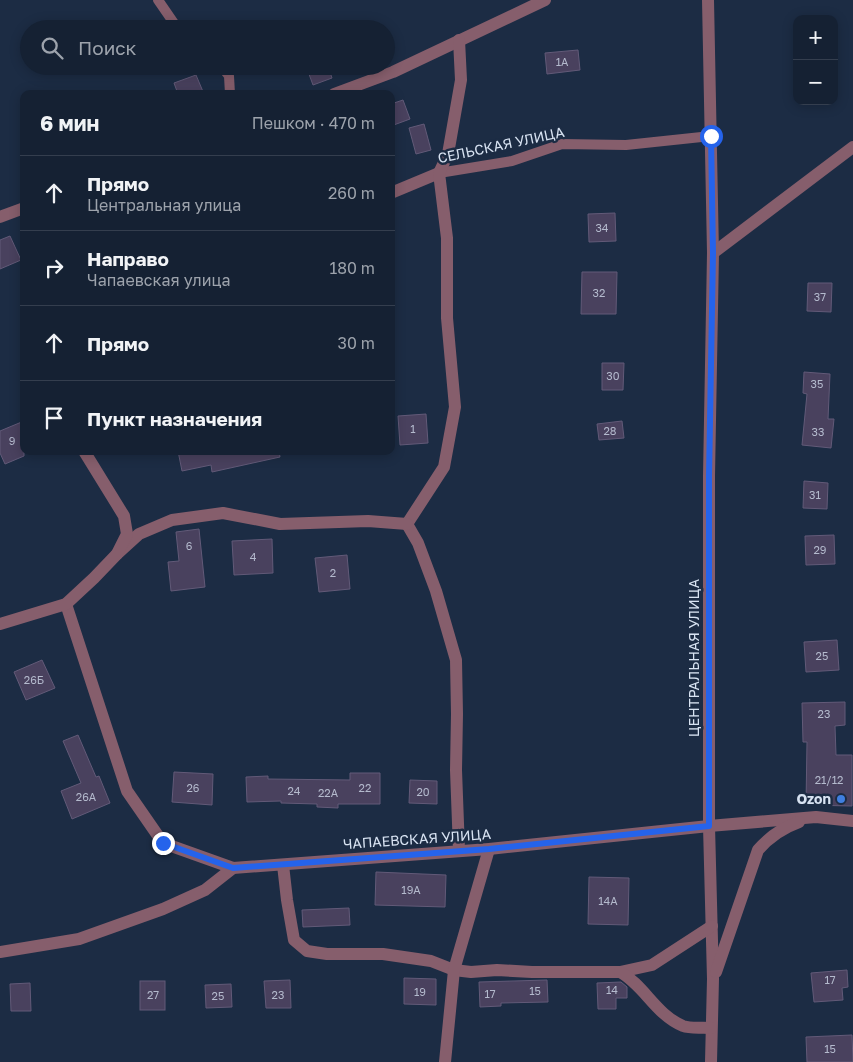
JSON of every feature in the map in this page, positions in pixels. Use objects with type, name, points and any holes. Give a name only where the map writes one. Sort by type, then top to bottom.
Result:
[{"type":"street","points":[[395,71],[545,0]]},
{"type":"street","name":"ЦЕНТРАЛЬНАЯ УЛИЦА","points":[[708,0],[713,253],[709,476],[709,826],[713,979],[711,1062]]},
{"type":"street","points":[[407,524],[444,467],[454,406],[447,318],[447,238],[439,173],[448,154],[461,80],[459,40]]},
{"type":"street","points":[[345,90],[385,75]]},
{"type":"street","points":[[713,253],[853,147]]},
{"type":"street","name":"СЕЛЬСКАЯ УЛИЦА","points":[[395,191],[439,173]]},
{"type":"street","points":[[0,217],[20,210]]},
{"type":"street","points":[[86,455],[124,516],[127,534],[117,554]]},
{"type":"street","points":[[0,624],[66,604],[139,534],[172,520],[224,513],[280,524],[368,521],[407,524]]},
{"type":"street","points":[[407,524],[418,543],[436,591],[456,660],[456,770],[459,850]]},
{"type":"street","points":[[66,604],[127,791],[163,843],[233,868]]},
{"type":"street","points":[[713,979],[758,850],[769,837],[787,826],[816,817]]},
{"type":"street","name":"ЧАПАЕВСКАЯ УЛИЦА","points":[[233,868],[489,849],[816,817],[853,821]]},
{"type":"street","points":[[445,1062],[454,970],[489,849]]},
{"type":"street","points":[[283,865],[294,940],[307,952],[383,954],[431,961],[454,970],[471,972],[497,970],[620,972],[652,965],[712,926]]},
{"type":"street","points":[[0,952],[79,939],[163,909],[205,890],[233,868]]},
{"type":"street","points":[[620,972],[631,978],[651,1002],[670,1019],[685,1026],[711,1028]]},
{"type":"lane","points":[[158,0],[172,20]]},
{"type":"lane","points":[[228,75],[230,90]]},
{"type":"lane","name":"СЕЛЬСКАЯ УЛИЦА","points":[[439,173],[512,160],[562,144],[626,144],[711,136]]},
{"type":"building","points":[[578,50],[580,70],[547,74],[545,53]]},
{"type":"building","points":[[196,75],[202,90],[177,90],[174,83]]},
{"type":"building","points":[[309,75],[331,75],[332,78],[313,85]]},
{"type":"building","points":[[403,100],[410,119],[395,125],[395,103]]},
{"type":"building","points":[[424,124],[431,150],[416,154],[409,128]]},
{"type":"building","points":[[615,213],[616,241],[589,242],[588,214]]},
{"type":"building","points":[[10,236],[20,260],[0,269],[0,240]]},
{"type":"building","points":[[582,272],[617,272],[616,314],[581,314]]},
{"type":"building","points":[[808,283],[832,283],[831,312],[807,311]]},
{"type":"building","points":[[602,363],[624,363],[623,390],[602,390]]},
{"type":"building","points":[[804,372],[830,374],[828,419],[834,419],[831,448],[802,445],[807,394],[803,393]]},
{"type":"building","points":[[426,414],[428,443],[400,445],[398,416]]},
{"type":"building","points":[[622,421],[624,438],[599,440],[597,424]]},
{"type":"building","points":[[20,423],[20,455],[24,456],[5,464],[0,453],[0,431]]},
{"type":"building","points":[[179,455],[280,455],[280,457],[212,472],[211,465],[182,471]]},
{"type":"building","points":[[804,481],[828,483],[827,509],[803,508]]},
{"type":"building","points":[[199,529],[205,587],[171,591],[168,562],[179,561],[176,532]]},
{"type":"building","points":[[834,535],[835,564],[806,565],[805,536]]},
{"type":"building","points":[[272,539],[273,573],[234,575],[232,541]]},
{"type":"building","points":[[347,555],[350,589],[319,592],[315,558]]},
{"type":"building","points":[[837,640],[839,670],[806,672],[804,642]]},
{"type":"building","points":[[42,660],[55,688],[26,700],[14,672]]},
{"type":"building","points":[[845,702],[845,725],[835,726],[836,755],[852,755],[852,806],[806,805],[807,742],[803,742],[802,703]]},
{"type":"building","points":[[78,735],[96,777],[99,776],[110,803],[72,819],[61,791],[81,783],[63,741]]},
{"type":"building","points":[[174,772],[213,774],[212,805],[172,802]]},
{"type":"building","points":[[350,773],[380,773],[380,804],[338,804],[338,808],[317,807],[317,804],[281,803],[281,801],[247,802],[246,777],[268,776],[268,779],[350,780]]},
{"type":"building","points":[[410,780],[437,781],[437,804],[409,803]]},
{"type":"building","points":[[376,872],[446,875],[445,907],[375,905]]},
{"type":"building","points":[[589,877],[629,878],[628,925],[588,924]]},
{"type":"building","points":[[349,908],[350,925],[303,927],[302,910]]},
{"type":"building","points":[[847,970],[848,987],[842,988],[843,1000],[814,1002],[811,973]]},
{"type":"building","points":[[404,978],[436,979],[436,1005],[404,1004]]},
{"type":"building","points":[[290,980],[291,1008],[266,1008],[264,981]]},
{"type":"building","points":[[547,980],[548,1002],[501,1003],[501,1006],[480,1007],[479,982]]},
{"type":"building","points":[[140,981],[165,981],[165,1010],[140,1010]]},
{"type":"building","points":[[621,982],[627,987],[627,998],[616,998],[616,1009],[598,1009],[597,983]]},
{"type":"building","points":[[30,983],[31,1011],[11,1011],[10,984]]},
{"type":"building","points":[[231,984],[232,1007],[206,1008],[205,985]]},
{"type":"building","points":[[852,1035],[853,1062],[807,1062],[806,1037]]},
{"type":"place","name":"Ozon","points":[[841,799]]},
{"type":"route","points":[[163,843],[233,868],[489,849],[709,826],[709,476],[713,253],[711,136]]}]
